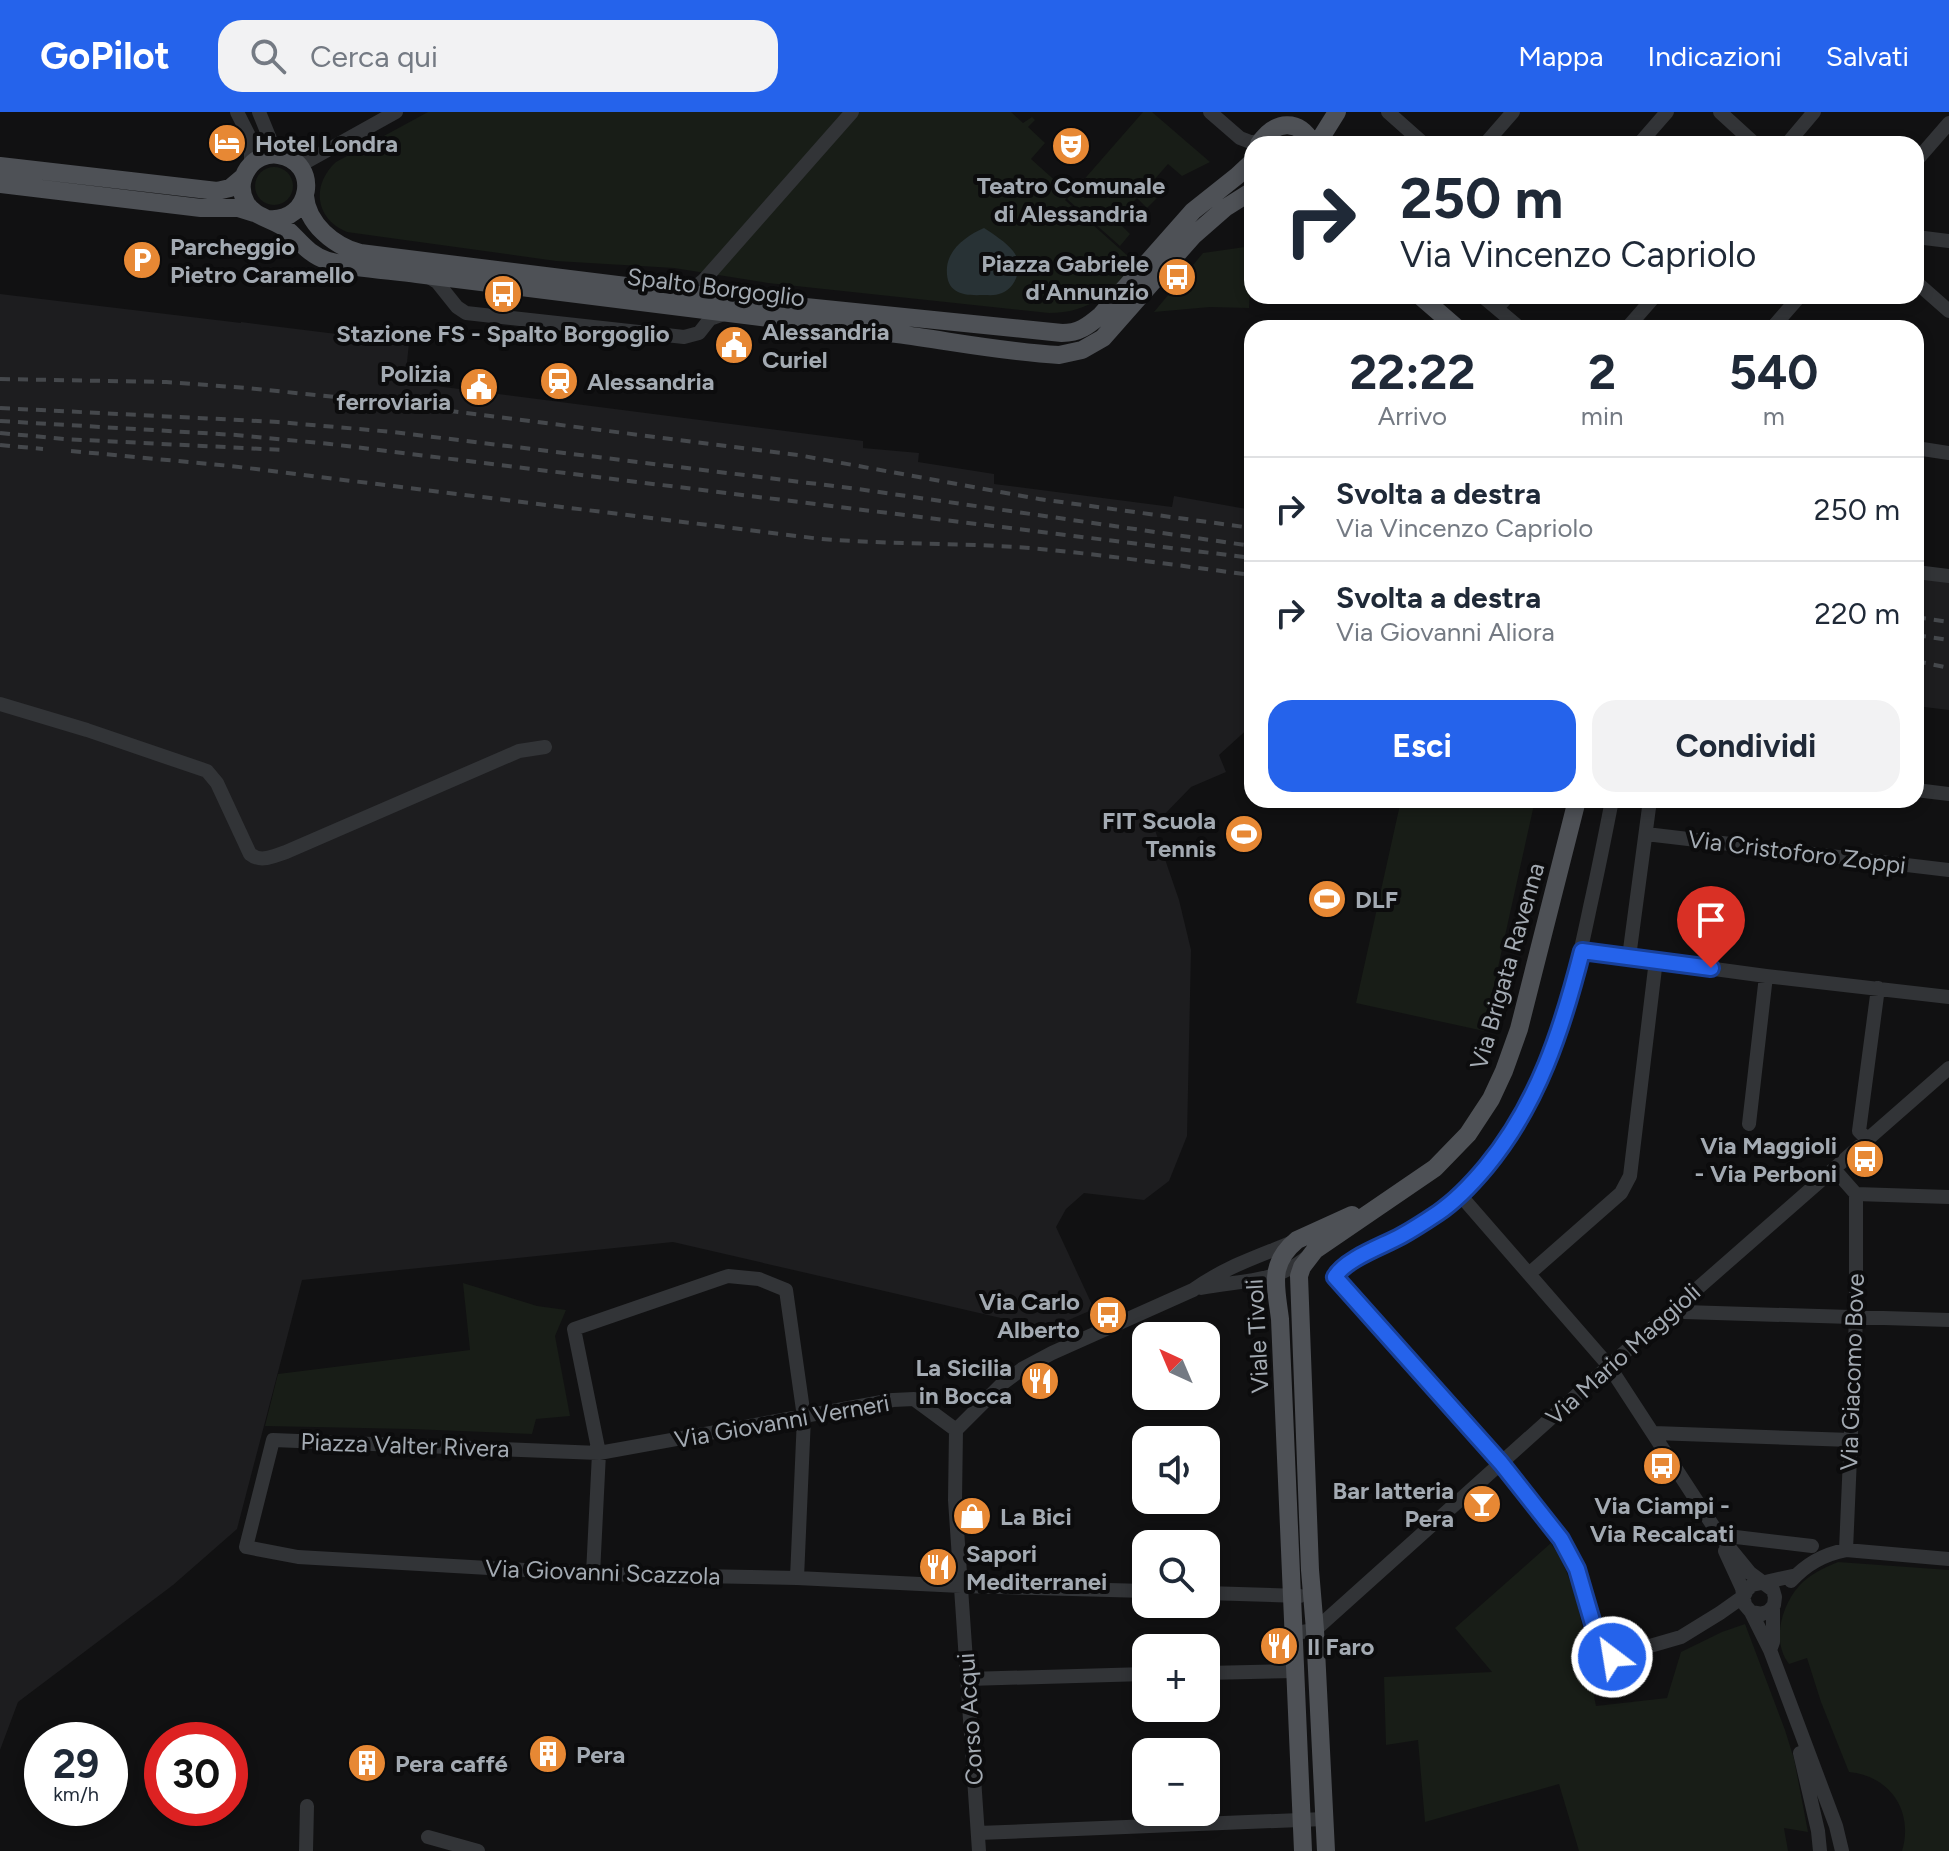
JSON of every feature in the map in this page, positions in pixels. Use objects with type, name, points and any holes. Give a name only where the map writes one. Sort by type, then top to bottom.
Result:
[{"type":"main road","points":[[1320,136],[1337,112]]},
{"type":"main road","points":[[1267,136],[1294,118],[1308,136]]},
{"type":"main road","points":[[0,166],[217,191],[230,188],[247,171],[266,155],[282,155],[299,166],[306,181],[305,196],[299,207],[279,219],[261,216],[244,198],[242,191],[247,171]]},
{"type":"main road","name":"Spalto Borgoglio","points":[[305,196],[306,206],[316,224],[333,241],[360,253],[763,303],[1071,333],[1085,328],[1101,315],[1193,211],[1244,169]]},
{"type":"main road","name":"Spalto Borgoglio","points":[[0,184],[201,208],[238,208],[288,230],[309,252],[328,261],[426,275],[447,288],[728,313],[1048,354],[1069,354],[1103,338],[1193,236],[1244,196]]},
{"type":"main road","points":[[1429,304],[1448,320]]},
{"type":"main road","name":"Via Brigata Ravenna","points":[[1391,1197],[1420,1180],[1457,1147],[1477,1122],[1498,1086],[1519,1029],[1575,808]]},
{"type":"main road","points":[[1297,1240],[1391,1197]]},
{"type":"main road","points":[[1310,1255],[1391,1197]]},
{"type":"main road","name":"Viale Tivoli","points":[[1297,1240],[1277,1264],[1275,1276],[1280,1319],[1303,1851]]},
{"type":"main road","name":"Viale Tivoli","points":[[1310,1255],[1302,1267],[1299,1283],[1326,1851]]},
{"type":"street","points":[[237,112],[251,140],[247,171]]},
{"type":"street","points":[[259,112],[270,139],[282,155]]},
{"type":"street","points":[[299,166],[396,112]]},
{"type":"street","points":[[643,289],[689,289],[699,285],[852,112]]},
{"type":"street","points":[[1210,112],[1244,140]]},
{"type":"street","points":[[1388,112],[1415,136]]},
{"type":"street","points":[[1492,136],[1513,112]]},
{"type":"street","points":[[1646,136],[1667,112]]},
{"type":"street","points":[[1720,112],[1746,136]]},
{"type":"street","points":[[1794,136],[1814,112]]},
{"type":"street","points":[[1924,152],[1949,123]]},
{"type":"street","points":[[1924,238],[1949,241]]},
{"type":"street","points":[[468,267],[453,270],[447,288],[459,309],[466,313],[531,324],[684,337],[699,333],[713,317],[728,313]]},
{"type":"street","points":[[1924,289],[1949,311]]},
{"type":"street","points":[[1492,304],[1511,320]]},
{"type":"street","points":[[1497,308],[1501,304]]},
{"type":"street","points":[[1634,320],[1648,304]]},
{"type":"street","points":[[1779,320],[1793,304]]},
{"type":"street","points":[[1924,449],[1949,453]]},
{"type":"street","points":[[1924,573],[1949,576]]},
{"type":"street","points":[[0,704],[207,771],[217,783],[250,854],[258,859],[286,852],[519,751],[545,747]]},
{"type":"street","points":[[1924,791],[1949,794]]},
{"type":"street","points":[[1610,808],[1582,951],[1560,1028],[1529,1105],[1501,1149],[1461,1196],[1411,1231],[1351,1262],[1335,1277],[1501,1463],[1568,1551],[1577,1569],[1600,1648],[1606,1656],[1612,1657],[1681,1637],[1720,1613],[1748,1606],[1762,1614],[1797,1575],[1825,1556],[1846,1550],[1949,1559]]},
{"type":"street","points":[[1629,957],[1649,808]]},
{"type":"street","name":"Via Cristoforo Zoppi","points":[[1646,834],[1949,870]]},
{"type":"street","points":[[1582,951],[1949,997]]},
{"type":"street","points":[[1530,1273],[1621,1193],[1630,1176],[1656,960]]},
{"type":"street","points":[[1749,1124],[1766,976]]},
{"type":"street","points":[[1867,1139],[1859,1131],[1878,988]]},
{"type":"street","name":"Via Mario Maggioli","points":[[1315,1630],[1678,1305],[1867,1139],[1946,1075]]},
{"type":"street","points":[[1834,1169],[1856,1194],[1949,1197]]},
{"type":"street","name":"Via Giacomo Bove","points":[[1846,1550],[1856,1318],[1856,1194]]},
{"type":"street","points":[[1461,1196],[1609,1366],[1719,1535],[1746,1569],[1773,1590],[1773,1642],[1770,1650]]},
{"type":"street","points":[[1132,1591],[961,1586],[955,1500],[956,1430],[1002,1384],[1022,1369],[1193,1290],[1215,1275],[1297,1240]]},
{"type":"street","points":[[1193,1290],[1275,1276],[1293,1268],[1310,1255]]},
{"type":"street","points":[[593,1574],[599,1453],[574,1329],[728,1276],[759,1279],[786,1290],[804,1417],[797,1578]]},
{"type":"street","points":[[1240,1282],[1258,1284],[1267,1289],[1276,1303],[1280,1319]]},
{"type":"street","points":[[1678,1305],[1684,1312],[1949,1320]]},
{"type":"street","name":"Via Giovanni Verneri","points":[[599,1453],[893,1400],[914,1399],[956,1430]]},
{"type":"street","points":[[1654,1433],[1851,1440]]},
{"type":"street","name":"Piazza Valter Rivera","points":[[246,1547],[273,1440],[599,1453]]},
{"type":"street","points":[[1719,1535],[1812,1546]]},
{"type":"street","points":[[1719,1535],[1770,1650],[1836,1826],[1842,1851]]},
{"type":"street","name":"Via Giovanni Scazzola","points":[[246,1547],[298,1557],[593,1574],[797,1578],[961,1586]]},
{"type":"street","points":[[1748,1606],[1750,1586],[1797,1575]]},
{"type":"street","name":"Corso Acqui","points":[[961,1586],[979,1851]]},
{"type":"street","points":[[1220,1593],[1313,1596]]},
{"type":"street","points":[[1295,1633],[1315,1630]]},
{"type":"street","points":[[1220,1673],[1296,1671]]},
{"type":"street","points":[[968,1679],[1132,1674]]},
{"type":"street","points":[[1789,1701],[1818,1831],[1817,1849]]},
{"type":"street","points":[[306,1851],[307,1806]]},
{"type":"street","points":[[978,1833],[1324,1819]]},
{"type":"street","points":[[428,1837],[478,1851]]},
{"type":"shaded area","points":[[428,112],[1011,112],[1023,123],[1032,117],[1035,120],[1028,127],[1045,143],[1031,159],[1070,194],[1065,200],[1138,265],[1088,305],[1049,313],[768,283],[674,268],[556,261],[347,232],[336,226],[328,219],[320,201],[320,191],[328,171],[336,162]]},
{"type":"shaded area","points":[[1143,112],[1152,112],[1210,162],[1182,176],[1168,164],[1147,188],[1157,198],[1147,208],[1137,198],[1116,220],[1130,234],[1120,246],[1067,199]]},
{"type":"shaded area","points":[[274,167],[287,173],[293,186],[287,199],[274,205],[261,199],[255,186],[261,173]]},
{"type":"shaded area","points":[[984,228],[1003,241],[1016,256],[1018,268],[1015,281],[999,294],[975,295],[956,291],[947,276],[951,254],[960,243]]},
{"type":"shaded area","points":[[1244,247],[1244,304],[1249,304],[1249,308],[1210,307],[1154,312],[1203,253]]},
{"type":"shaded area","points":[[0,294],[409,343],[405,382],[863,441],[863,448],[919,453],[918,462],[994,474],[994,484],[1172,507],[1174,496],[1244,509],[1244,732],[1219,755],[1226,772],[1191,787],[1161,818],[1155,830],[1179,900],[1191,950],[1187,1136],[1169,1181],[1144,1200],[1084,1193],[1066,1209],[1056,1227],[1094,1309],[1048,1329],[673,1242],[302,1280],[237,1529],[173,1585],[18,1702],[0,1750]]},
{"type":"shaded area","points":[[1924,579],[1949,582],[1949,710],[1924,707]]},
{"type":"shaded area","points":[[1399,808],[1533,808],[1484,1031],[1356,1003]]},
{"type":"shaded area","points":[[463,1283],[537,1306],[566,1310],[555,1336],[570,1416],[536,1419],[532,1434],[265,1426],[278,1374],[470,1350]]},
{"type":"shaded area","points":[[1551,1543],[1562,1561],[1576,1601],[1596,1706],[1667,1698],[1681,1652],[1745,1624],[1794,1759],[1808,1832],[1784,1828],[1788,1851],[1579,1851],[1559,1784],[1425,1822],[1418,1740],[1386,1745],[1384,1677],[1492,1672],[1455,1628]]},
{"type":"shaded area","points":[[1838,1562],[1949,1570],[1949,1851],[1902,1851],[1905,1822],[1895,1798],[1876,1780],[1849,1772],[1807,1658],[1789,1664],[1784,1655],[1781,1624],[1793,1594],[1808,1578]]},
{"type":"railway","points":[[0,379],[166,382],[355,399],[798,455],[1039,499],[1244,527]]},
{"type":"railway","points":[[0,408],[278,422],[393,432],[858,489],[1244,545]]},
{"type":"railway","points":[[0,421],[236,435],[330,444],[1244,557]]},
{"type":"railway","points":[[0,433],[283,450]]},
{"type":"railway","points":[[0,445],[43,449]]},
{"type":"railway","points":[[71,451],[231,466],[821,539],[1016,547],[1244,574]]},
{"type":"railway","points":[[1924,618],[1949,622]]},
{"type":"railway","points":[[1924,636],[1949,640]]},
{"type":"railway","points":[[1924,663],[1949,668]]},
{"type":"place","name":"Hotel Londra","points":[[227,143]]},
{"type":"place","name":"Teatro Comunale di Alessandria","points":[[1071,146]]},
{"type":"place","name":"Parcheggio Pietro Caramello","points":[[142,260]]},
{"type":"place","name":"Piazza Gabriele d'Annunzio","points":[[1177,277]]},
{"type":"place","name":"Stazione FS - Spalto Borgoglio","points":[[503,294]]},
{"type":"place","name":"Alessandria Curiel","points":[[734,345]]},
{"type":"place","name":"Alessandria","points":[[559,381]]},
{"type":"place","name":"Polizia ferroviaria","points":[[479,387]]},
{"type":"place","name":"FIT Scuola Tennis","points":[[1244,834]]},
{"type":"place","name":"DLF","points":[[1327,899]]},
{"type":"place","name":"Via Maggioli - Via Perboni","points":[[1865,1159]]},
{"type":"place","name":"Via Carlo Alberto","points":[[1108,1315]]},
{"type":"place","name":"La Sicilia in Bocca","points":[[1040,1381]]},
{"type":"place","name":"Via Ciampi - Via Recalcati","points":[[1662,1466]]},
{"type":"place","name":"Bar latteria Pera","points":[[1482,1504]]},
{"type":"place","name":"La Bici","points":[[972,1516]]},
{"type":"place","name":"Sapori Mediterranei","points":[[938,1567]]},
{"type":"place","name":"Il Faro","points":[[1279,1646]]},
{"type":"place","name":"Pera","points":[[548,1754]]},
{"type":"place","name":"Pera caffé","points":[[367,1763]]},
{"type":"route","points":[[1612,1657],[1606,1656],[1600,1648],[1577,1569],[1561,1539],[1501,1463],[1335,1277],[1351,1262],[1411,1231],[1454,1202],[1501,1149],[1540,1082],[1560,1028],[1582,951],[1711,968]]}]
